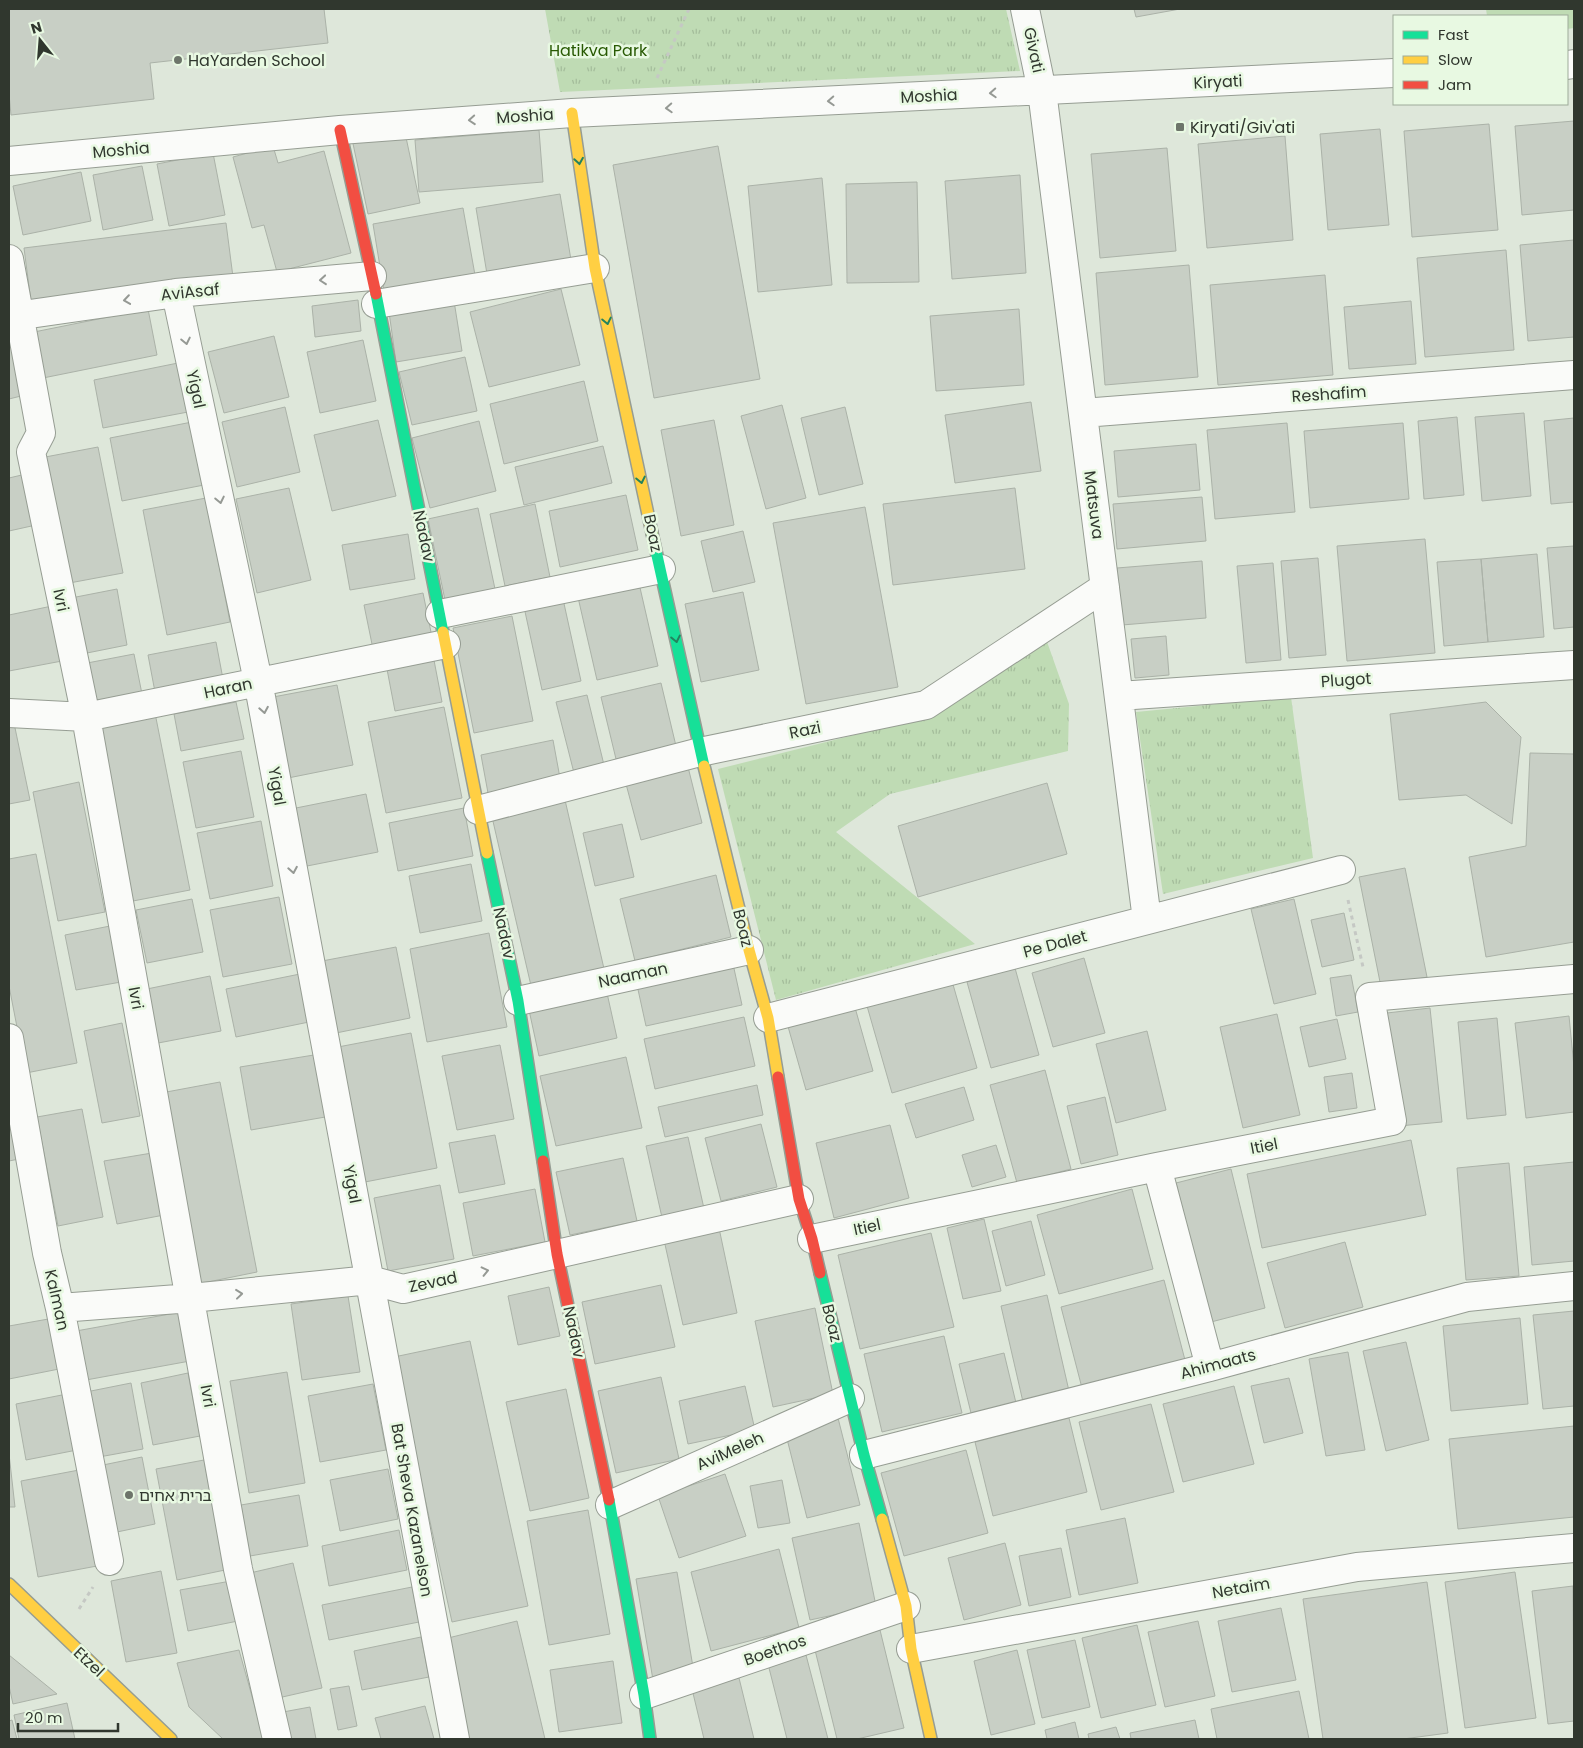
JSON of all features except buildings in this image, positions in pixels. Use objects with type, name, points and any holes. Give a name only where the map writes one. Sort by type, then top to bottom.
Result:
[{"type":"street","name":"Givati","points":[[1025,9],[1042,91]]},
{"type":"street","name":"Kiryati","points":[[1042,91],[1393,73]]},
{"type":"street","name":"Moshia","points":[[9,161],[340,130],[572,113],[1042,91]]},
{"type":"street","name":"Matsuva","points":[[1042,91],[1147,920]]},
{"type":"street","name":"Boaz","points":[[572,113],[595,268],[700,752],[749,950],[768,1018],[799,1199],[812,1239],[864,1455],[906,1606],[911,1649],[931,1739]]},
{"type":"street","name":"Nadav","points":[[340,130],[372,276],[376,304],[518,1001],[557,1254],[610,1505],[650,1739]]},
{"type":"street","name":"Ivri","points":[[9,259],[14,316],[41,433],[30,452],[86,718],[238,1569],[277,1739]]},
{"type":"street","points":[[376,304],[595,268]]},
{"type":"street","name":"AviAsaf","points":[[14,316],[176,293],[372,276]]},
{"type":"street","name":"Yigal","points":[[176,293],[258,682],[370,1280]]},
{"type":"street","name":"Reshafim","points":[[1083,413],[1574,375]]},
{"type":"street","points":[[440,614],[661,569]]},
{"type":"street","name":"Razi","points":[[478,810],[700,752],[926,705],[1105,587]]},
{"type":"street","name":"Haran","points":[[9,713],[86,718],[446,644]]},
{"type":"street","name":"Plugot","points":[[1119,696],[1574,665]]},
{"type":"street","name":"Pe Dalet","points":[[768,1018],[1341,870]]},
{"type":"street","name":"Naaman","points":[[518,1001],[749,950]]},
{"type":"street","points":[[1370,997],[1574,979]]},
{"type":"street","name":"Itiel","points":[[812,1239],[1157,1166],[1392,1121],[1370,997]]},
{"type":"street","name":"Kalman","points":[[9,1038],[47,1253],[60,1308],[109,1561]]},
{"type":"street","points":[[1157,1166],[1210,1367]]},
{"type":"street","name":"Zevad","points":[[60,1308],[191,1298],[370,1280],[403,1289],[799,1199]]},
{"type":"street","name":"Bat Sheva Kazanelson","points":[[370,1280],[454,1739]]},
{"type":"street","name":"Ahimaats","points":[[864,1455],[1210,1367],[1467,1297],[1574,1286]]},
{"type":"street","name":"AviMeleh","points":[[610,1505],[850,1398]]},
{"type":"street","name":"Netaim","points":[[911,1649],[1357,1567],[1574,1548]]},
{"type":"street","name":"Etzel","points":[[9,1584],[165,1737]]},
{"type":"street","name":"Boethos","points":[[644,1695],[906,1606]]},
{"type":"path","points":[[642,110],[689,9]]},
{"type":"path","points":[[1341,870],[1370,997]]},
{"type":"path","points":[[62,1636],[109,1561]]},
{"type":"green space","name":"Hatikva Park","points":[[545,9],[1006,9],[1020,71],[560,92]]},
{"type":"green space","points":[[1486,9],[1574,9],[1574,28],[1568,29],[1568,15],[1487,15]]},
{"type":"green space","points":[[1045,636],[1069,704],[1068,751],[890,794],[836,832],[975,944],[776,1000],[718,769],[930,716]]},
{"type":"green space","points":[[1291,697],[1313,858],[1163,894],[1136,712]]},
{"type":"traffic: fast","points":[[376,294],[443,632]]},
{"type":"traffic: fast","points":[[652,533],[704,766]]},
{"type":"traffic: fast","points":[[487,853],[518,1001],[543,1161]]},
{"type":"traffic: fast","points":[[820,1273],[864,1455],[882,1519]]},
{"type":"traffic: fast","points":[[609,1500],[644,1695],[650,1739]]},
{"type":"traffic: slow","points":[[572,113],[595,268],[652,533]]},
{"type":"traffic: slow","points":[[443,632],[487,853]]},
{"type":"traffic: slow","points":[[704,766],[749,950],[768,1018],[778,1077]]},
{"type":"traffic: slow","points":[[882,1519],[906,1606],[911,1649],[931,1739]]},
{"type":"traffic: slow","points":[[9,1584],[171,1739]]},
{"type":"traffic: jam","points":[[340,130],[376,294]]},
{"type":"traffic: jam","points":[[778,1077],[799,1199],[812,1239],[820,1273]]},
{"type":"traffic: jam","points":[[543,1161],[557,1254],[609,1500]]},
{"type":"place","name":"HaYarden School","points":[[178,60]]},
{"type":"place","name":"Kiryati/Giv'ati","points":[[1180,127]]},
{"type":"place","name":"ברית אחים","points":[[129,1495]]}]
